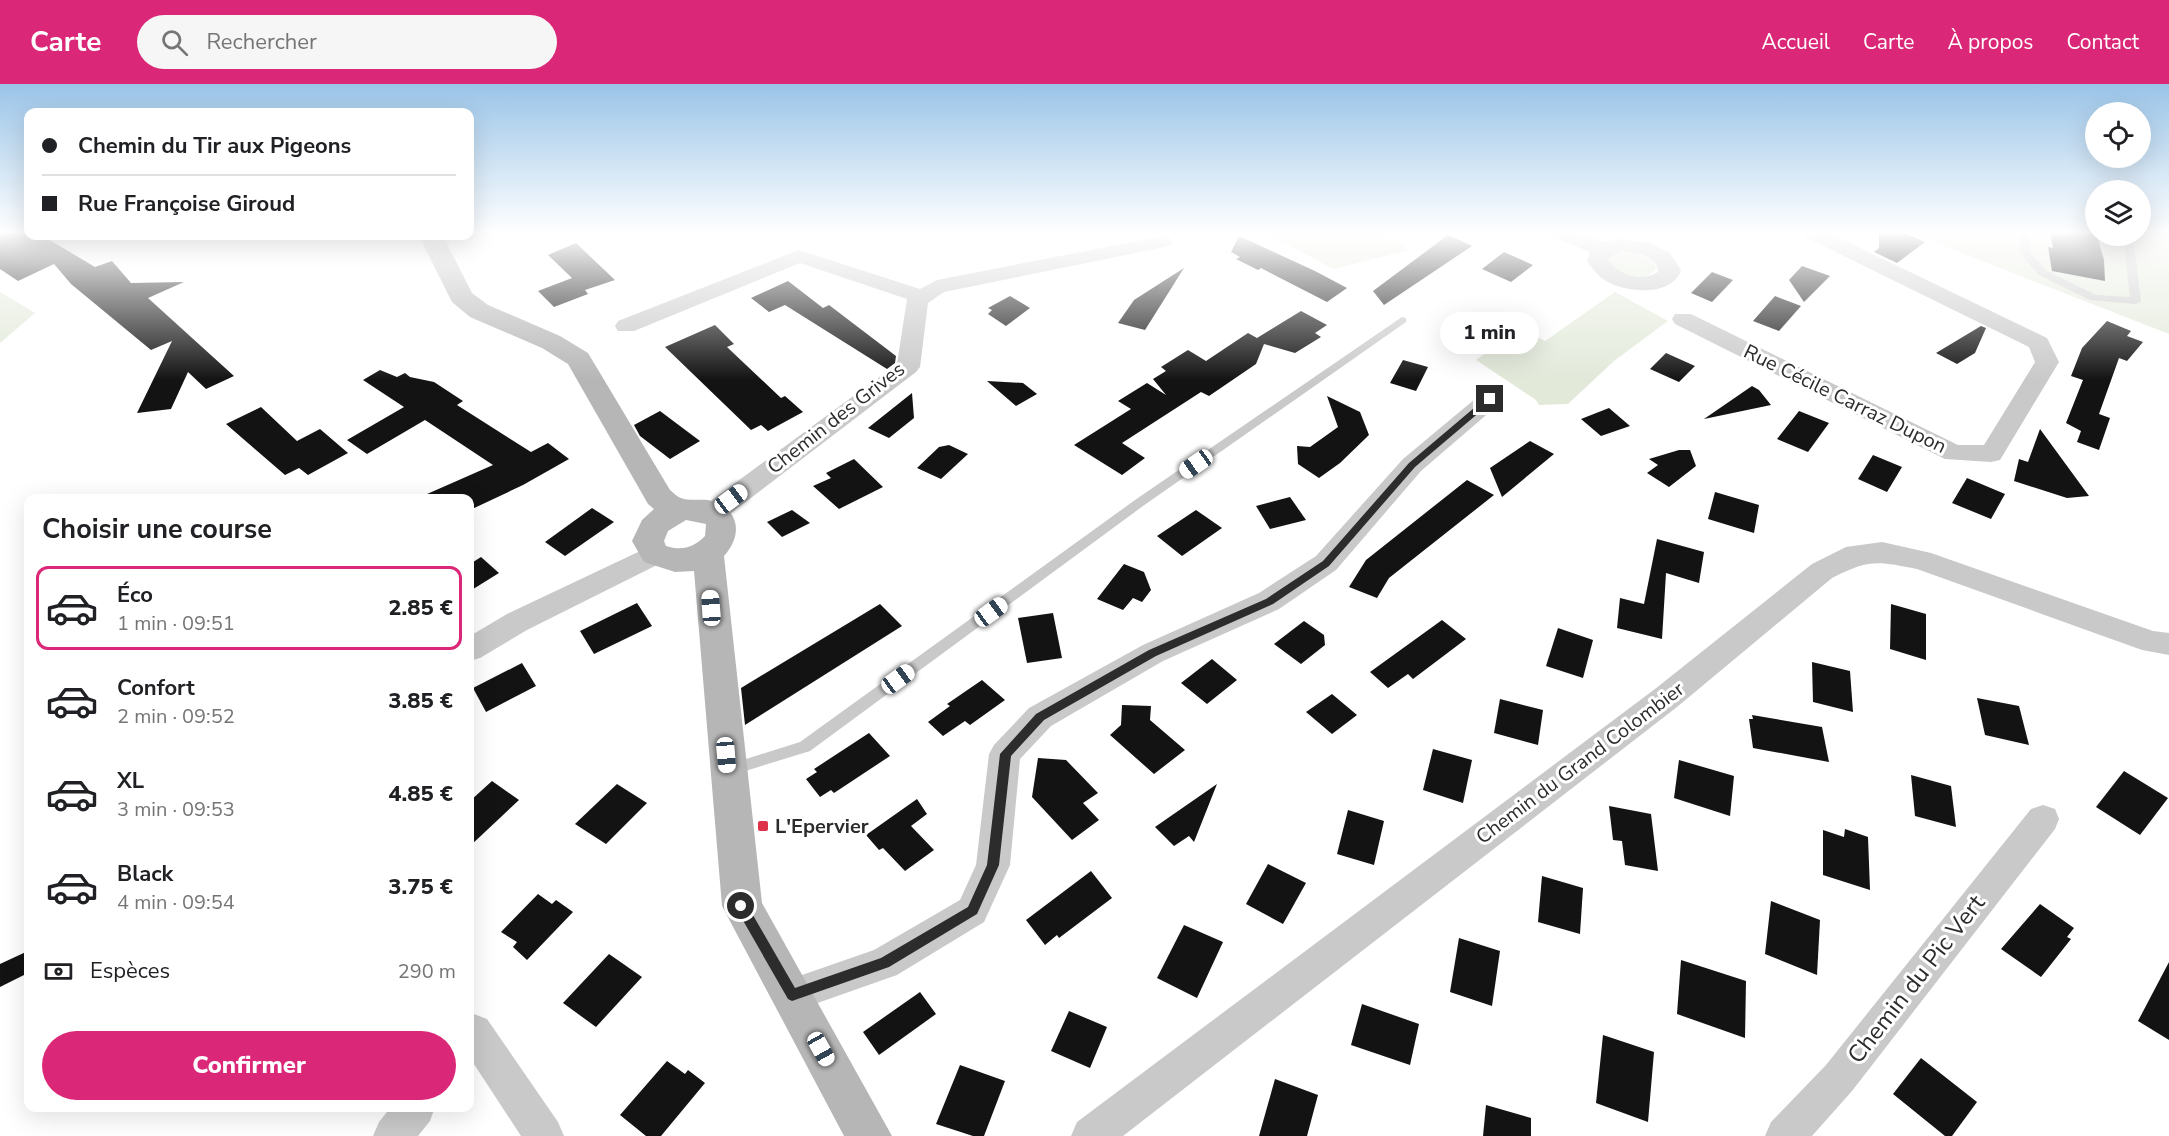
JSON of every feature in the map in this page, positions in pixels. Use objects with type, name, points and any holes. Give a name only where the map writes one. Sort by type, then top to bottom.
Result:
[{"type":"street","points":[[453,281],[461,297],[479,311],[551,342],[578,359],[666,509]]},
{"type":"street","points":[[626,326],[737,281]]},
{"type":"street","points":[[875,281],[923,297],[937,287],[967,281]]},
{"type":"street","name":"Rue Cécile Carraz Dupon","points":[[1683,319],[1954,453],[1991,454],[2047,362],[2039,343],[1911,281]]},
{"type":"street","name":"Chemin des Grives","points":[[713,513],[908,367],[917,300],[923,297]]},
{"type":"street","points":[[792,995],[884,963],[972,910],[993,865],[1005,754],[1040,717],[1153,653],[1269,602],[1326,563],[1412,465],[1490,399]]},
{"type":"street","points":[[666,509],[696,508],[713,513],[724,524],[722,540],[702,566],[741,906],[869,1136]]},
{"type":"street","points":[[666,509],[654,525],[648,541],[655,554],[675,561],[702,566]]},
{"type":"street","name":"Chemin du Grand Colombier","points":[[1091,1136],[1657,705],[1822,571],[1856,554],[1882,552],[1921,560],[2152,642],[2169,644]]},
{"type":"street","points":[[474,648],[518,622],[655,554]]},
{"type":"street","name":"Chemin du Pic Vert","points":[[1785,1136],[1839,1078],[2043,819]]},
{"type":"street","points":[[474,1032],[544,1136]]},
{"type":"street","points":[[393,1136],[412,1112]]},
{"type":"lane","points":[[2060,281],[2094,298],[2136,301],[2134,281]]},
{"type":"lane","points":[[727,771],[805,747],[1139,503],[1401,320]]},
{"type":"green space","points":[[2034,281],[2169,281],[2169,334]]},
{"type":"green space","points":[[0,292],[35,313],[0,343]]},
{"type":"green space","points":[[1615,292],[1668,321],[1614,361],[1568,404],[1539,405],[1536,400],[1476,360],[1500,342],[1525,330],[1545,341]]},
{"type":"building","points":[[69,281],[184,282],[148,298],[234,376],[206,389],[188,372],[171,409],[137,413],[172,341],[151,350]]},
{"type":"building","points":[[564,281],[612,281],[585,290],[588,294],[554,307],[538,291]]},
{"type":"building","points":[[788,281],[823,308],[829,305],[896,356],[895,363],[887,369],[785,305],[769,312],[751,298]]},
{"type":"building","points":[[1164,281],[1176,281],[1145,330],[1118,323],[1134,300]]},
{"type":"building","points":[[1286,281],[1334,281],[1347,288],[1327,302]]},
{"type":"building","points":[[1386,281],[1420,281],[1384,305],[1373,291]]},
{"type":"building","points":[[1703,281],[1732,281],[1712,302],[1691,293]]},
{"type":"building","points":[[1790,281],[1825,281],[1804,302]]},
{"type":"building","points":[[1010,296],[1030,308],[1006,326],[988,314],[992,310],[988,308]]},
{"type":"building","points":[[1775,296],[1801,306],[1779,331],[1753,321]]},
{"type":"building","points":[[1301,311],[1327,325],[1315,333],[1321,337],[1295,353],[1264,344],[1256,364],[1209,396],[1201,392],[1122,443],[1145,458],[1122,475],[1074,445],[1131,409],[1118,401],[1147,383],[1166,395],[1153,379],[1166,371],[1161,367],[1188,350],[1206,361],[1248,333],[1257,338]]},
{"type":"building","points":[[1457,318],[1477,326],[1474,346],[1453,347],[1444,330]]},
{"type":"building","points":[[2107,321],[2131,331],[2127,336],[2143,342],[2127,361],[2119,358],[2099,414],[2110,418],[2099,450],[2077,442],[2081,431],[2066,423],[2083,380],[2071,376],[2082,348]]},
{"type":"building","points":[[715,325],[734,344],[727,347],[781,398],[785,396],[803,412],[768,431],[761,425],[751,430],[665,347]]},
{"type":"building","points":[[1981,326],[1986,328],[1975,353],[1957,364],[1936,353]]},
{"type":"building","points":[[1666,353],[1695,366],[1679,382],[1650,369]]},
{"type":"building","points":[[1403,360],[1428,367],[1416,391],[1390,383]]},
{"type":"building","points":[[380,370],[397,377],[405,373],[410,377],[434,382],[463,401],[457,405],[531,452],[548,443],[569,459],[523,485],[474,508],[474,494],[427,494],[493,465],[425,420],[367,454],[347,440],[404,407],[363,380]]},
{"type":"building","points":[[987,381],[1023,383],[1037,394],[1016,406]]},
{"type":"building","points":[[1752,386],[1759,390],[1771,405],[1704,419]]},
{"type":"building","points":[[912,393],[914,418],[889,438],[868,428]]},
{"type":"building","points":[[1327,396],[1360,412],[1369,435],[1340,463],[1319,478],[1298,464],[1297,446],[1310,447],[1338,427]]},
{"type":"building","points":[[261,407],[297,441],[320,429],[348,453],[308,475],[299,468],[285,475],[226,424]]},
{"type":"building","points":[[1609,408],[1630,426],[1601,436],[1581,419]]},
{"type":"building","points":[[660,411],[700,441],[670,459],[640,436],[634,425]]},
{"type":"building","points":[[1799,411],[1829,423],[1808,452],[1777,439]]},
{"type":"building","points":[[2040,429],[2089,496],[2067,498],[2014,481],[2019,459],[2028,462]]},
{"type":"building","points":[[1530,441],[1554,454],[1502,497],[1490,468]]},
{"type":"building","points":[[949,445],[968,454],[941,479],[917,468],[939,447]]},
{"type":"building","points":[[1679,450],[1690,450],[1696,466],[1669,487],[1647,473],[1658,465],[1649,459]]},
{"type":"building","points":[[1873,455],[1902,467],[1887,492],[1858,479]]},
{"type":"building","points":[[854,459],[883,487],[839,509],[813,486],[831,478],[826,473]]},
{"type":"building","points":[[1967,478],[2005,494],[1991,519],[1952,503]]},
{"type":"building","points":[[1467,480],[1494,495],[1389,578],[1377,598],[1349,587],[1366,560]]},
{"type":"building","points":[[1715,492],[1759,505],[1754,533],[1708,519]]},
{"type":"building","points":[[1290,497],[1306,520],[1270,529],[1256,506]]},
{"type":"building","points":[[592,508],[614,522],[565,556],[545,542]]},
{"type":"building","points":[[792,510],[810,523],[782,537],[767,522]]},
{"type":"building","points":[[1196,510],[1222,528],[1182,556],[1157,536]]},
{"type":"building","points":[[1657,539],[1704,552],[1699,583],[1666,573],[1662,639],[1617,628],[1620,598],[1644,604]]},
{"type":"building","points":[[481,557],[499,573],[474,589],[474,561]]},
{"type":"building","points":[[1124,564],[1144,572],[1151,590],[1142,602],[1133,598],[1123,610],[1097,599]]},
{"type":"building","points":[[637,603],[652,626],[594,654],[580,631]]},
{"type":"building","points":[[880,604],[902,626],[745,725],[741,688]]},
{"type":"building","points":[[1891,604],[1926,614],[1926,660],[1890,649]]},
{"type":"building","points":[[1053,613],[1062,658],[1027,663],[1018,618]]},
{"type":"building","points":[[1442,620],[1466,639],[1413,679],[1408,674],[1388,688],[1370,672]]},
{"type":"building","points":[[1304,621],[1324,635],[1325,645],[1301,664],[1274,644]]},
{"type":"building","points":[[1558,628],[1593,640],[1583,678],[1546,666]]},
{"type":"building","points":[[1212,659],[1237,680],[1207,704],[1181,683]]},
{"type":"building","points":[[1812,662],[1850,671],[1853,712],[1813,702]]},
{"type":"building","points":[[522,663],[536,686],[486,712],[474,687]]},
{"type":"building","points":[[982,680],[1005,700],[970,725],[965,721],[943,736],[928,722],[950,706],[947,704]]},
{"type":"building","points":[[1332,694],[1357,715],[1332,734],[1306,712]]},
{"type":"building","points":[[1977,698],[2019,706],[2029,745],[1985,735]]},
{"type":"building","points":[[1500,699],[1543,710],[1538,745],[1494,733]]},
{"type":"building","points":[[1122,705],[1151,706],[1150,720],[1185,750],[1154,774],[1110,735],[1121,725]]},
{"type":"building","points":[[1752,715],[1822,727],[1829,762],[1753,748],[1749,719],[1753,719]]},
{"type":"building","points":[[869,733],[890,756],[834,793],[831,790],[820,797],[806,779],[817,772],[814,769]]},
{"type":"building","points":[[1433,749],[1472,760],[1463,803],[1423,790]]},
{"type":"building","points":[[1038,758],[1066,760],[1098,793],[1083,803],[1099,820],[1072,840],[1032,797]]},
{"type":"building","points":[[1679,760],[1734,776],[1730,816],[1674,798]]},
{"type":"building","points":[[2124,771],[2168,798],[2140,835],[2096,807]]},
{"type":"building","points":[[1911,775],[1951,786],[1956,827],[1915,816]]},
{"type":"building","points":[[492,781],[519,800],[474,842],[474,797]]},
{"type":"building","points":[[617,784],[647,803],[606,844],[575,824]]},
{"type":"building","points":[[1217,784],[1194,842],[1189,836],[1174,846],[1155,827]]},
{"type":"building","points":[[917,799],[927,814],[911,826],[934,850],[905,871],[883,848],[879,850],[866,835]]},
{"type":"building","points":[[1609,806],[1651,814],[1658,871],[1625,865],[1622,841],[1613,840]]},
{"type":"building","points":[[1348,810],[1384,821],[1374,865],[1337,854]]},
{"type":"building","points":[[1845,829],[1868,837],[1870,890],[1823,875],[1823,830],[1844,837]]},
{"type":"building","points":[[1268,864],[1306,883],[1283,924],[1246,904]]},
{"type":"building","points":[[1091,871],[1112,898],[1059,938],[1057,935],[1045,945],[1026,920]]},
{"type":"building","points":[[1542,876],[1583,888],[1580,934],[1538,922]]},
{"type":"building","points":[[538,894],[552,904],[556,900],[573,912],[527,960],[513,947],[517,942],[501,932]]},
{"type":"building","points":[[1771,901],[1820,920],[1817,975],[1765,954]]},
{"type":"building","points":[[2040,904],[2074,928],[2067,937],[2071,939],[2041,977],[2001,949]]},
{"type":"building","points":[[1184,925],[1223,942],[1197,998],[1157,978]]},
{"type":"building","points":[[1459,938],[1500,951],[1492,1006],[1450,992]]},
{"type":"building","points":[[24,953],[24,975],[0,987],[0,964]]},
{"type":"building","points":[[609,954],[642,977],[596,1027],[563,1003]]},
{"type":"building","points":[[1681,960],[1746,981],[1745,1038],[1677,1014]]},
{"type":"building","points":[[2169,962],[2169,1040],[2138,1021]]},
{"type":"building","points":[[920,992],[936,1014],[879,1055],[863,1032]]},
{"type":"building","points":[[1362,1004],[1419,1024],[1410,1065],[1351,1045]]},
{"type":"building","points":[[1069,1011],[1107,1027],[1090,1068],[1051,1051]]},
{"type":"building","points":[[1603,1035],[1654,1052],[1648,1122],[1596,1103]]},
{"type":"building","points":[[1921,1058],[1977,1102],[1952,1136],[1945,1136],[1893,1094]]},
{"type":"building","points":[[667,1061],[685,1074],[688,1070],[705,1083],[661,1136],[646,1136],[620,1115]]},
{"type":"building","points":[[960,1065],[1005,1081],[984,1136],[973,1136],[936,1124]]},
{"type":"building","points":[[1275,1079],[1318,1095],[1307,1136],[1259,1136]]},
{"type":"building","points":[[1486,1105],[1531,1118],[1531,1136],[1483,1136]]},
{"type":"place","name":"L'Epervier","points":[[763,826]]},
{"type":"route","points":[[741,906],[792,995],[884,963],[972,910],[993,865],[1005,754],[1040,717],[1153,653],[1269,602],[1326,563],[1412,465],[1490,399]]}]
